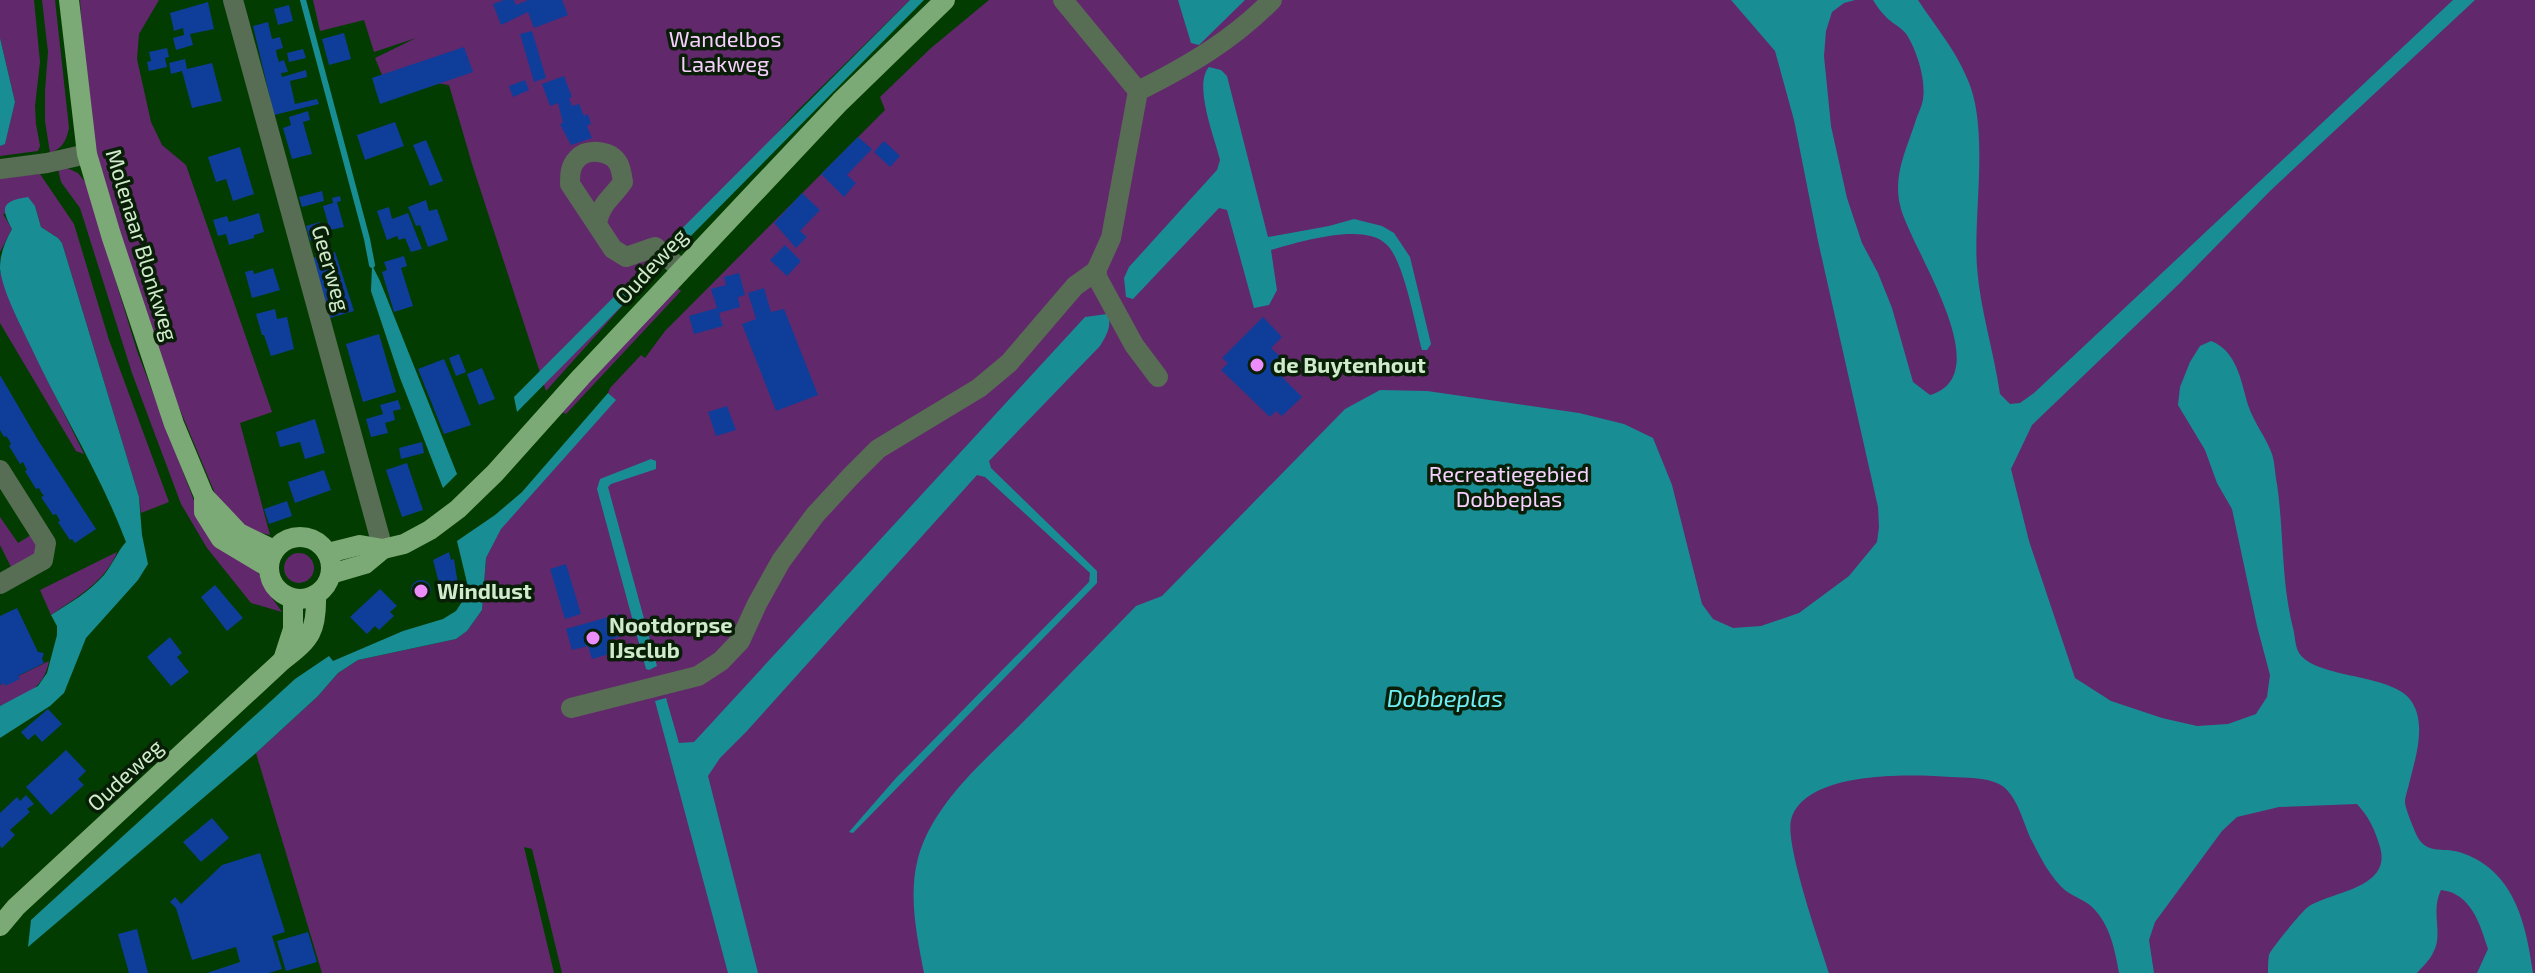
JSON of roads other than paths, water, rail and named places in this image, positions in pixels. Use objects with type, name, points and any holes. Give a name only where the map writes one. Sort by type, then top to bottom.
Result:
[{"type":"main road","name":"Molenaar Blonkweg","points":[[69,0],[87,154],[174,424],[204,496],[239,533],[271,559]]},
{"type":"main road","name":"Oudeweg","points":[[328,553],[360,545],[383,549],[404,544],[430,530],[484,484],[669,258],[840,102],[945,0]]},
{"type":"main road","points":[[302,536],[317,541],[328,553],[331,574],[316,595],[293,599],[275,588],[271,559],[286,539],[302,536]]},
{"type":"main road","name":"Oudeweg","points":[[331,574],[365,564],[383,549]]},
{"type":"main road","name":"Oudeweg","points":[[0,926],[16,907],[305,643],[317,611],[316,595]]},
{"type":"main road","points":[[283,660],[293,629],[293,599]]},
{"type":"street","name":"Geerweg","points":[[233,0],[383,549]]},
{"type":"street","points":[[571,708],[698,676],[721,661],[740,641],[781,561],[815,515],[851,476],[878,449],[979,388],[1009,363],[1075,286],[1096,271],[1111,238],[1138,91],[1063,0]]},
{"type":"street","points":[[1138,91],[1207,55],[1250,23],[1272,0]]},
{"type":"street","points":[[0,169],[87,154]]},
{"type":"street","points":[[597,222],[613,249],[626,257],[669,258]]},
{"type":"street","points":[[1096,271],[1134,345],[1158,377]]},
{"type":"street","points":[[0,470],[46,543],[43,560],[0,584]]},
{"type":"water","points":[[910,0],[924,0],[517,412],[514,397]]},
{"type":"water","points":[[1178,0],[1245,0],[1199,45],[1191,43]]},
{"type":"water","name":"Dobbeplas","points":[[1731,0],[1855,0],[1844,3],[1832,12],[1826,31],[1824,56],[1831,126],[1847,198],[1862,243],[1892,308],[1913,382],[1930,395],[1949,383],[1957,362],[1954,337],[1945,308],[1907,224],[1898,194],[1902,163],[1922,102],[1922,75],[1907,35],[1886,17],[1873,0],[1918,0],[1962,67],[1974,98],[1979,145],[1977,267],[2000,394],[2010,404],[2020,403],[2034,393],[2453,0],[2475,0],[2270,191],[2180,283],[2032,425],[2011,469],[2029,541],[2075,678],[2111,701],[2197,726],[2228,724],[2256,714],[2267,697],[2270,675],[2232,509],[2217,483],[2205,450],[2178,405],[2180,387],[2200,346],[2211,341],[2227,352],[2237,368],[2251,412],[2273,458],[2286,592],[2298,651],[2317,666],[2383,683],[2408,697],[2418,717],[2419,740],[2405,802],[2417,836],[2430,848],[2459,852],[2478,860],[2505,885],[2521,917],[2533,973],[2477,973],[2488,949],[2478,920],[2460,897],[2441,890],[2437,906],[2436,946],[2417,973],[2268,973],[2271,951],[2308,907],[2358,887],[2377,872],[2381,861],[2380,847],[2371,824],[2357,804],[2279,807],[2237,817],[2222,831],[2155,922],[2149,940],[2154,973],[2119,973],[2103,921],[2092,907],[2066,891],[2051,875],[2006,789],[1982,779],[1911,775],[1837,784],[1816,792],[1800,804],[1791,820],[1798,872],[1829,973],[924,973],[915,916],[915,872],[926,837],[949,800],[978,766],[1136,606],[1162,596],[1345,409],[1380,390],[1427,391],[1579,413],[1624,424],[1653,438],[1672,485],[1702,604],[1713,619],[1733,628],[1761,626],[1799,613],[1849,576],[1877,542],[1878,507],[1794,120],[1775,51]]},
{"type":"water","points":[[0,38],[15,102],[5,144],[0,146]]},
{"type":"water","points":[[1209,67],[1221,70],[1227,76],[1268,237],[1354,219],[1382,226],[1394,233],[1410,257],[1431,344],[1427,350],[1422,350],[1403,278],[1386,244],[1376,238],[1347,234],[1271,250],[1277,290],[1269,305],[1254,308],[1227,210],[1219,208],[1133,299],[1126,297],[1124,278],[1129,267],[1217,170],[1220,160],[1204,99],[1203,86]]},
{"type":"water","points":[[28,197],[35,206],[41,227],[62,243],[139,497],[148,564],[138,580],[86,638],[64,693],[50,706],[0,738],[0,706],[38,686],[47,673],[57,635],[57,626],[51,615],[98,581],[126,542],[104,491],[16,316],[2,278],[2,253],[12,229],[6,206]]},
{"type":"water","points":[[372,265],[457,474],[443,488],[400,378],[371,291]]},
{"type":"water","points":[[1107,314],[1109,326],[1100,346],[989,461],[991,468],[1097,571],[1097,583],[853,833],[849,832],[896,778],[1089,582],[1090,573],[985,477],[977,475],[720,758],[708,776],[758,973],[728,973],[655,701],[666,698],[679,743],[694,742],[1085,317]]},
{"type":"water","points":[[608,393],[616,400],[501,529],[486,558],[482,610],[467,631],[456,639],[358,660],[338,673],[318,696],[256,753],[28,947],[31,920],[295,679],[329,656],[333,661],[403,631],[443,619],[456,611],[469,591],[457,541],[522,492]]},
{"type":"water","points":[[651,459],[656,461],[656,469],[608,487],[657,666],[649,670],[646,669],[597,489],[600,479]]},
{"type":"waterway","points":[[303,0],[372,265]]},
{"type":"place","name":"de Buytenhout","points":[[1257,365]]},
{"type":"place","name":"Windlust","points":[[421,591]]},
{"type":"place","name":"Nootdorpse IJsclub","points":[[593,638]]},
{"type":"park label","name":"Wandelbos Laakweg","points":[[725,52]]},
{"type":"park label","name":"Recreatiegebied Dobbeplas","points":[[1509,486]]}]
